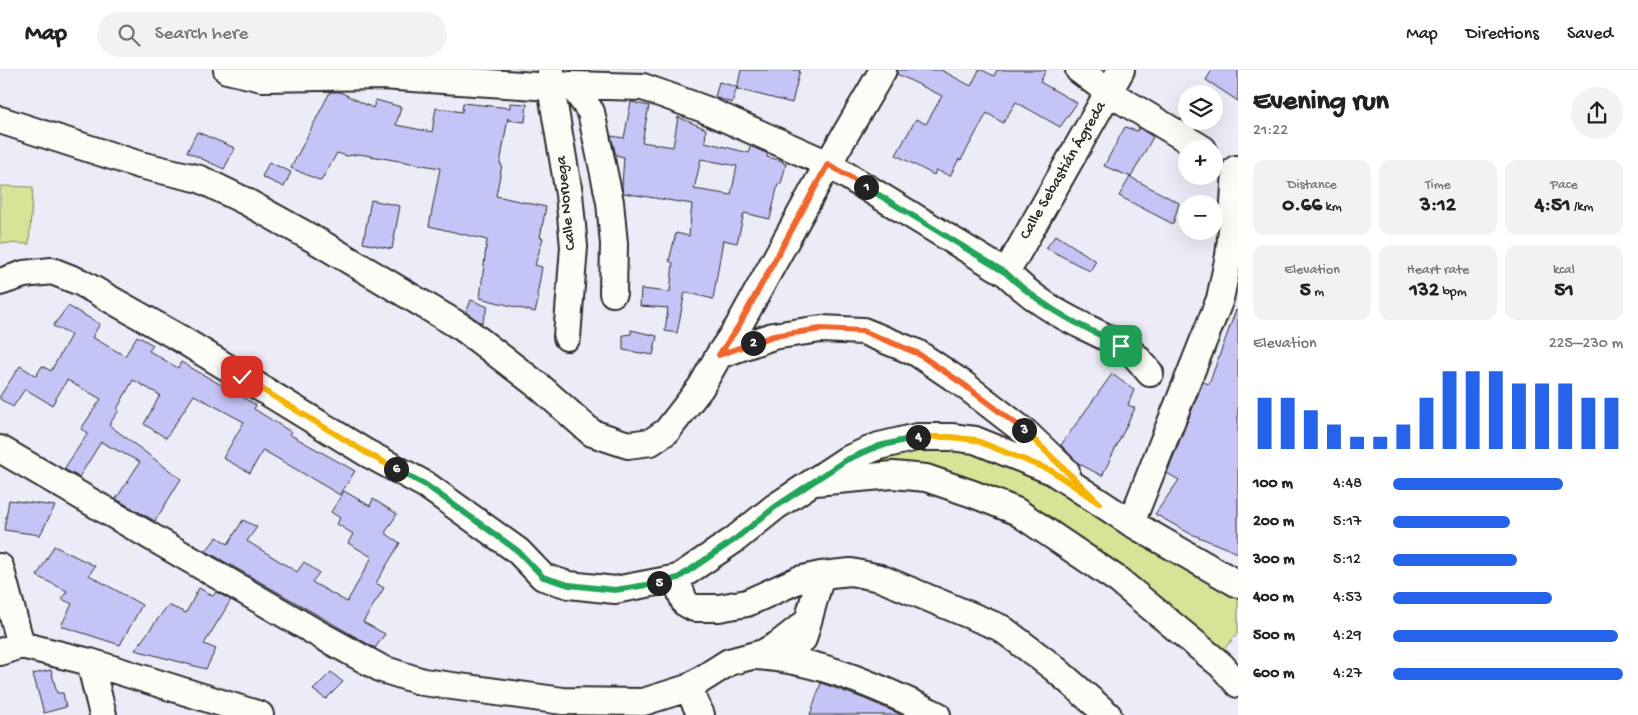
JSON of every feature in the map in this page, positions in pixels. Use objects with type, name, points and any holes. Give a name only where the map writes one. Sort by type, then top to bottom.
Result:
[{"type":"street","points":[[226,70],[262,78],[382,76],[558,81],[644,87],[704,109],[828,164],[1006,273],[1019,286],[1070,320],[1104,336],[1133,354],[1150,373]]},
{"type":"street","points":[[0,120],[140,165],[200,179],[245,201],[317,241],[463,328],[540,387],[592,433],[628,445],[651,442],[667,431],[701,387],[738,327],[828,164],[883,70]]},
{"type":"street","points":[[1079,70],[1108,92],[1188,140]]},
{"type":"street","name":"Calle Sebastián Ágreda","points":[[1006,273],[1121,70]]},
{"type":"street","points":[[558,81],[592,112],[610,202],[614,244],[613,293]]},
{"type":"street","name":"Calle Noruega","points":[[558,81],[574,247],[567,337]]},
{"type":"street","points":[[1131,523],[1220,299],[1229,256],[1237,169],[1223,160]]},
{"type":"street","points":[[0,282],[24,274],[52,271],[80,282],[181,339],[365,452],[426,485],[518,551],[543,577],[569,585],[615,590],[678,578],[734,540],[775,507],[846,460],[879,446],[917,437],[951,437],[975,440],[1052,471],[1131,523],[1238,584]]},
{"type":"street","points":[[719,355],[773,336],[821,329],[863,331],[917,353],[963,384],[1026,432],[1099,503]]},
{"type":"street","points":[[0,449],[382,669],[424,682],[563,701],[643,702],[688,688],[728,662],[754,656],[779,644],[807,622]]},
{"type":"street","points":[[810,483],[893,475],[926,478],[1016,511],[1118,580],[1221,665],[1238,684]]},
{"type":"street","points":[[0,567],[11,648],[90,662],[260,715]]},
{"type":"street","points":[[678,578],[685,603],[694,608],[719,608],[748,603],[798,580],[820,574],[851,572],[880,578],[1002,628],[1054,668],[1108,715]]},
{"type":"street","points":[[798,661],[820,574]]},
{"type":"street","points":[[754,656],[798,661],[844,675],[879,688],[937,715]]},
{"type":"street","points":[[90,662],[103,715]]},
{"type":"street","points":[[688,688],[701,715]]},
{"type":"green space","points":[[0,186],[33,187],[29,244],[0,243]]},
{"type":"green space","points":[[900,448],[976,450],[1060,486],[1091,513],[1147,549],[1161,557],[1196,569],[1238,597],[1238,633],[1220,654],[1046,522],[848,467]]},
{"type":"building","points":[[741,70],[800,70],[792,103],[737,89]]},
{"type":"building","points":[[898,70],[941,70],[971,86],[979,70],[994,76],[997,70],[1046,70],[1040,82],[1077,103],[1060,127],[1016,102],[1003,123],[987,113],[950,176],[936,170],[934,175],[896,155],[916,119],[926,124],[942,96],[897,74]]},
{"type":"building","points":[[1212,70],[1238,70],[1238,101],[1223,91],[1223,85],[1214,85],[1206,80]]},
{"type":"building","points":[[719,82],[737,87],[732,103],[715,97]]},
{"type":"building","points":[[330,92],[340,92],[373,108],[376,100],[401,107],[396,125],[432,132],[436,108],[462,112],[463,103],[510,108],[510,103],[527,104],[525,122],[508,120],[508,118],[496,196],[546,207],[540,237],[543,238],[535,265],[542,267],[537,296],[539,297],[535,312],[480,298],[487,240],[429,226],[440,168],[359,154],[347,156],[337,153],[321,181],[291,168]]},
{"type":"building","points":[[631,102],[649,106],[642,142],[673,147],[678,117],[706,129],[705,142],[749,153],[750,146],[768,154],[767,157],[783,161],[786,164],[781,184],[778,184],[770,219],[744,213],[737,243],[723,240],[713,299],[685,292],[677,333],[665,331],[668,308],[640,306],[641,289],[670,292],[673,263],[669,261],[676,233],[689,236],[692,204],[623,193],[624,157],[616,155],[611,136],[624,138]],"holes":[[[701,159],[737,166],[731,195],[694,189]]]},
{"type":"building","points":[[1125,127],[1137,131],[1139,128],[1153,137],[1131,177],[1104,166]]},
{"type":"building","points":[[197,132],[235,148],[224,169],[187,152]]},
{"type":"building","points":[[269,162],[291,172],[284,187],[262,177]]},
{"type":"building","points":[[1130,177],[1178,202],[1173,224],[1119,196]]},
{"type":"building","points":[[371,200],[400,206],[392,249],[363,243]]},
{"type":"building","points":[[1056,235],[1096,261],[1090,271],[1046,248]]},
{"type":"building","points":[[471,300],[488,307],[482,323],[466,313]]},
{"type":"building","points":[[68,306],[100,324],[92,337],[125,356],[137,336],[153,345],[149,351],[178,368],[181,362],[256,405],[254,409],[291,432],[289,434],[355,471],[340,495],[263,450],[250,473],[223,458],[244,422],[194,395],[166,438],[144,424],[160,395],[133,380],[117,409],[119,410],[109,425],[181,479],[155,521],[116,499],[140,462],[101,442],[79,477],[64,469],[88,433],[81,429],[101,399],[67,380],[52,405],[25,389],[13,407],[0,399],[0,396],[20,366],[36,376],[42,366],[51,371],[71,335],[53,326]]},
{"type":"building","points":[[1236,310],[1238,311],[1238,553],[1189,533],[1155,514],[1179,480],[1167,473],[1203,382],[1209,384]]},
{"type":"building","points":[[631,330],[657,336],[653,355],[623,350],[623,335],[631,334]]},
{"type":"building","points":[[1112,374],[1134,390],[1128,405],[1135,408],[1102,476],[1078,463],[1061,445]]},
{"type":"building","points":[[344,491],[370,506],[373,499],[397,514],[385,533],[400,543],[376,583],[384,588],[363,622],[385,634],[375,648],[206,551],[217,537],[228,544],[243,520],[257,527],[247,541],[297,572],[304,562],[319,573],[312,582],[347,602],[372,557],[348,543],[353,534],[337,524],[340,518],[331,512]]},
{"type":"building","points":[[9,500],[55,506],[40,535],[4,530]]},
{"type":"building","points":[[54,546],[95,566],[89,575],[142,605],[120,645],[61,626],[72,604],[62,599],[67,591],[37,576]]},
{"type":"building","points":[[199,588],[213,596],[216,592],[231,600],[204,644],[216,649],[206,669],[135,650],[168,605],[186,613]]},
{"type":"building","points":[[51,670],[57,693],[63,693],[66,707],[44,713],[33,674]]},
{"type":"building","points":[[331,672],[343,682],[326,699],[313,690]]},
{"type":"building","points":[[821,683],[865,699],[902,715],[810,715]]},
{"type":"route","points":[[242,377],[365,452],[426,485],[518,551],[532,568],[543,577],[569,585],[615,590],[678,578],[734,540],[775,507],[846,460],[879,446],[917,437],[951,437],[975,440],[1052,471],[1099,503],[1026,432],[963,384],[917,353],[863,331],[821,329],[773,336],[719,355],[738,327],[828,164],[1006,273],[1019,286],[1070,320],[1121,346]]}]
